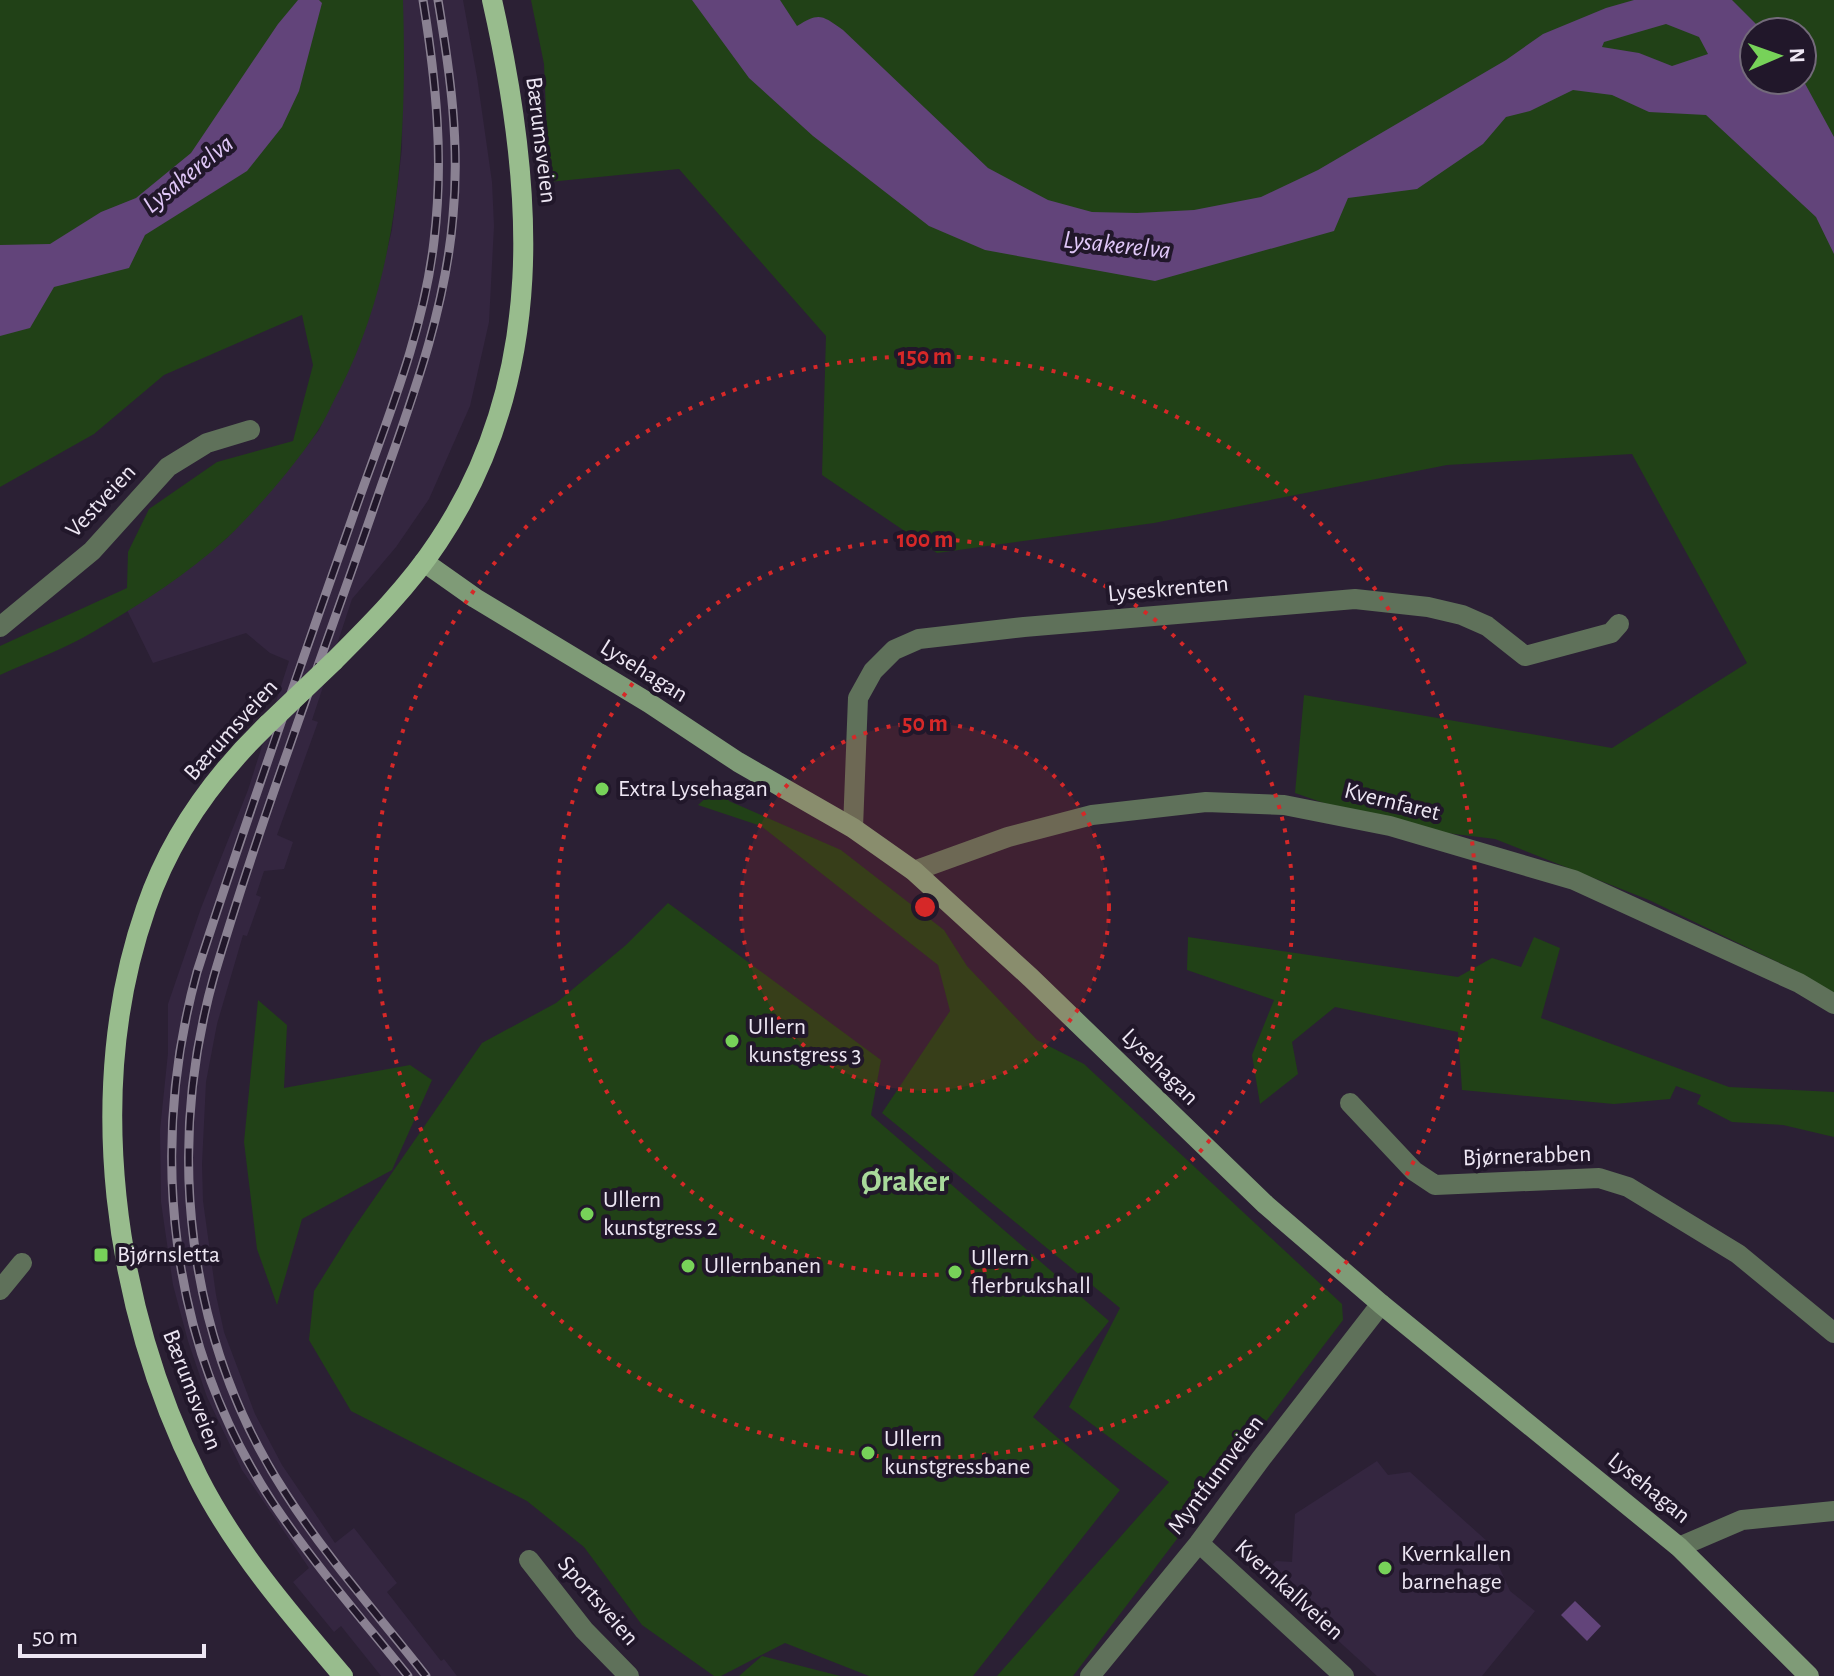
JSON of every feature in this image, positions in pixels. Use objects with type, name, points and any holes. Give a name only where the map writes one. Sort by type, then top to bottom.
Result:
[{"type":"main road","name":"Bærumsveien","points":[[343,1676],[254,1567],[223,1522],[175,1428],[138,1320],[126,1266],[116,1193],[113,1136],[119,1028],[129,965],[146,906],[192,814],[226,769],[268,724],[394,599],[454,518],[485,453],[507,387],[520,326],[525,265],[524,210],[513,111],[493,3]]},
{"type":"street","name":"Vestveien","points":[[0,627],[92,551],[168,467],[207,443],[250,430]]},
{"type":"street","name":"Lysehagan","points":[[424,562],[475,598],[649,703],[738,762],[853,828],[914,871],[1042,989],[1266,1205],[1381,1304],[1679,1547],[1809,1676]]},
{"type":"street","name":"Lyseskrenten","points":[[853,828],[858,698],[873,671],[894,650],[919,639],[1355,599],[1428,607],[1462,615],[1487,626],[1525,656],[1611,633],[1619,624]]},
{"type":"street","name":"Kvernfaret","points":[[914,871],[1008,837],[1092,815],[1206,802],[1284,805],[1390,826],[1574,880],[1799,983],[1834,1004]]},
{"type":"street","name":"Bjørnerabben","points":[[1350,1103],[1414,1171],[1435,1185],[1599,1178],[1628,1187],[1738,1254],[1834,1333]]},
{"type":"street","points":[[0,1290],[22,1263]]},
{"type":"street","name":"Myntfunnveien","points":[[1090,1676],[1199,1543],[1381,1304]]},
{"type":"street","points":[[1679,1547],[1742,1520],[1834,1511]]},
{"type":"street","name":"Kvernkallveien","points":[[1199,1543],[1344,1676]]},
{"type":"street","name":"Sportsveien","points":[[529,1560],[584,1630],[629,1676]]},
{"type":"shaded area","points":[[403,0],[463,0],[492,182],[494,226],[489,322],[470,406],[429,499],[396,547],[352,599],[312,720],[318,722],[277,835],[293,842],[284,869],[264,871],[256,895],[261,897],[247,936],[243,935],[217,1024],[206,1082],[203,1201],[224,1332],[255,1414],[282,1465],[335,1543],[354,1528],[397,1583],[387,1592],[441,1661],[444,1659],[457,1676],[381,1676],[341,1626],[334,1632],[293,1582],[309,1568],[242,1470],[207,1397],[188,1341],[173,1285],[161,1202],[160,1130],[168,1053],[168,1004],[201,908],[248,790],[289,661],[270,653],[246,633],[153,663],[127,610],[175,579],[227,538],[319,430],[377,291],[392,230],[402,149]]},
{"type":"shaded area","name":"Kvernkallen barnehage","points":[[1377,1461],[1388,1475],[1410,1472],[1488,1542],[1510,1591],[1535,1611],[1482,1676],[1377,1676],[1264,1573],[1276,1561],[1292,1562],[1295,1514]]},
{"type":"green space","points":[[0,0],[403,0],[404,50],[401,149],[388,248],[360,343],[320,427],[263,501],[196,564],[93,632],[0,675],[0,646],[127,588],[128,552],[149,509],[217,462],[293,441],[313,365],[302,315],[164,375],[94,434],[0,487]]},
{"type":"green space","points":[[531,0],[1834,0],[1834,1002],[1798,972],[1649,900],[1495,839],[1390,826],[1295,793],[1304,695],[1612,748],[1747,663],[1632,454],[1447,465],[1154,523],[937,553],[822,475],[826,336],[679,169],[549,182],[544,64]]},
{"type":"green space","points":[[721,784],[729,801],[841,850],[944,930],[967,966],[1037,1040],[1084,1064],[1342,1304],[1343,1320],[1073,1676],[997,1676],[1169,1482],[1069,1407],[1120,1308],[882,1113],[950,1011],[938,965],[761,826],[698,805]]},
{"type":"green space","name":"Ullernbanen","points":[[668,903],[881,1060],[871,1115],[1109,1321],[1033,1417],[1120,1490],[973,1676],[869,1676],[785,1643],[721,1676],[714,1676],[642,1625],[584,1547],[527,1501],[351,1411],[309,1340],[314,1291],[351,1232],[482,1043],[556,1003],[626,945]]},
{"type":"green space","points":[[1188,937],[1458,977],[1492,958],[1521,967],[1534,937],[1560,948],[1541,1018],[1729,1087],[1834,1092],[1834,1137],[1783,1125],[1732,1122],[1697,1104],[1701,1095],[1676,1086],[1670,1099],[1614,1104],[1462,1090],[1458,1032],[1335,1007],[1292,1042],[1298,1074],[1260,1104],[1252,1055],[1274,1000],[1187,970]]},
{"type":"green space","points":[[258,1000],[287,1025],[284,1088],[410,1065],[432,1080],[392,1170],[302,1219],[277,1305],[257,1249],[244,1142]]},
{"type":"green space","points":[[762,1656],[840,1676],[739,1676]]},
{"type":"water","name":"Lysakerelva","points":[[298,0],[319,0],[322,3],[299,91],[282,127],[247,171],[145,235],[129,268],[54,287],[30,328],[0,336],[0,245],[50,244],[101,212],[136,198],[191,153],[278,24]]},
{"type":"water","name":"Lysakerelva","points":[[692,0],[780,0],[797,26],[816,17],[830,21],[988,168],[1048,200],[1092,212],[1137,213],[1194,210],[1261,197],[1318,170],[1506,60],[1543,34],[1606,8],[1634,0],[1732,0],[1748,16],[1738,16],[1738,96],[1812,96],[1834,137],[1834,254],[1816,217],[1706,115],[1649,112],[1612,95],[1573,90],[1530,111],[1506,117],[1483,144],[1417,189],[1348,198],[1334,231],[1155,281],[985,250],[929,226],[813,136],[749,78]],"holes":[[[1666,24],[1699,37],[1708,54],[1672,66],[1639,53],[1602,47],[1604,42]]]},
{"type":"water","points":[[1575,1601],[1601,1626],[1587,1641],[1561,1615]]},
{"type":"railway","points":[[408,1676],[289,1526],[238,1442],[210,1379],[190,1313],[178,1246],[172,1177],[174,1108],[182,1040],[197,972],[400,382],[429,277],[437,210],[438,150],[435,90],[423,0]]},
{"type":"railway","points":[[426,1676],[319,1541],[286,1494],[252,1435],[226,1373],[206,1309],[194,1243],[189,1176],[191,1109],[199,1042],[214,976],[271,799],[423,364],[442,291],[453,216],[455,162],[450,81],[438,0]]},
{"type":"place","name":"Extra Lysehagan","points":[[602,789]]},
{"type":"place","name":"Ullern kunstgress 3","points":[[732,1041]]},
{"type":"place","name":"Ullern kunstgress 2","points":[[587,1214]]},
{"type":"place","name":"Bjørnsletta","points":[[101,1255]]},
{"type":"place","name":"Ullernbanen","points":[[688,1266]]},
{"type":"place","name":"Ullern flerbrukshall","points":[[955,1272]]},
{"type":"place","name":"Ullern kunstgressbane","points":[[868,1453]]},
{"type":"place","name":"Kvernkallen barnehage","points":[[1385,1568]]},
{"type":"district","name":"Øraker","points":[[905,1181]]}]
